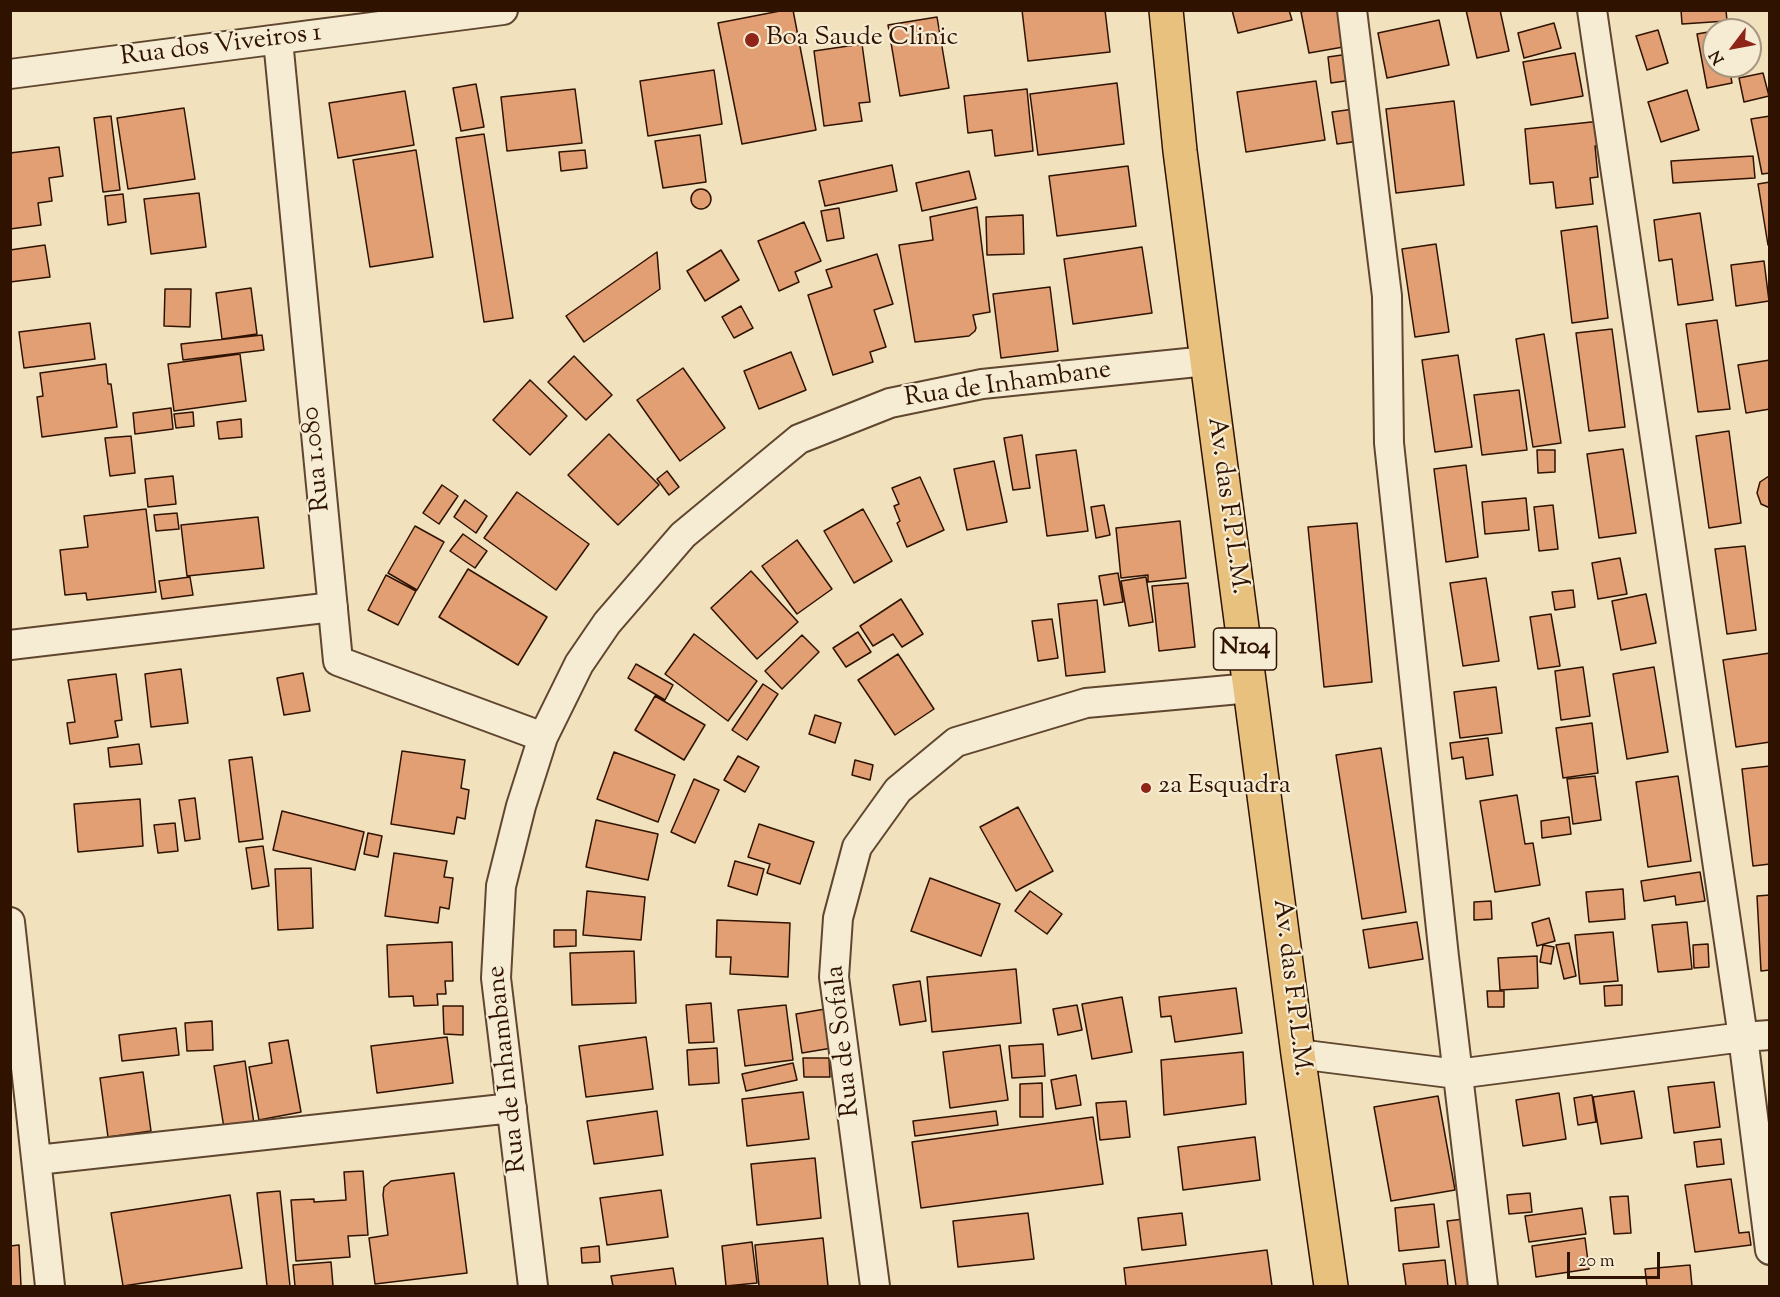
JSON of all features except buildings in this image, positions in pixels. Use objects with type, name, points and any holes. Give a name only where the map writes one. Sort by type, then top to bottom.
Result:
[{"type":"main road","name":"Av. das F.P.L.M.","points":[[1166,10],[1180,151],[1207,361],[1331,1287]]},
{"type":"street","name":"Rua dos Viveiros 1","points":[[10,74],[503,10]]},
{"type":"street","points":[[1352,10],[1387,296],[1389,443],[1457,1074],[1483,1287]]},
{"type":"street","points":[[1593,10],[1756,1036],[1770,1250]]},
{"type":"street","name":"Rua 1.080","points":[[278,40],[338,661],[543,737]]},
{"type":"street","name":"Rua de Inhambane","points":[[533,1287],[496,978],[501,885],[521,806],[543,737],[579,664],[607,623],[683,535],[799,439],[890,404],[981,384],[1207,361]]},
{"type":"street","points":[[10,645],[333,607]]},
{"type":"street","name":"Rua de Sofala","points":[[875,1287],[834,977],[838,918],[856,847],[898,790],[956,742],[1086,703],[1251,688]]},
{"type":"street","points":[[10,922],[50,1287]]},
{"type":"street","points":[[1298,1054],[1457,1074],[1756,1036]]},
{"type":"street","points":[[37,1161],[512,1108]]},
{"type":"place","name":"Boa Saude Clinic","points":[[752,40]]},
{"type":"place","name":"2a Esquadra","points":[[1146,788]]}]
